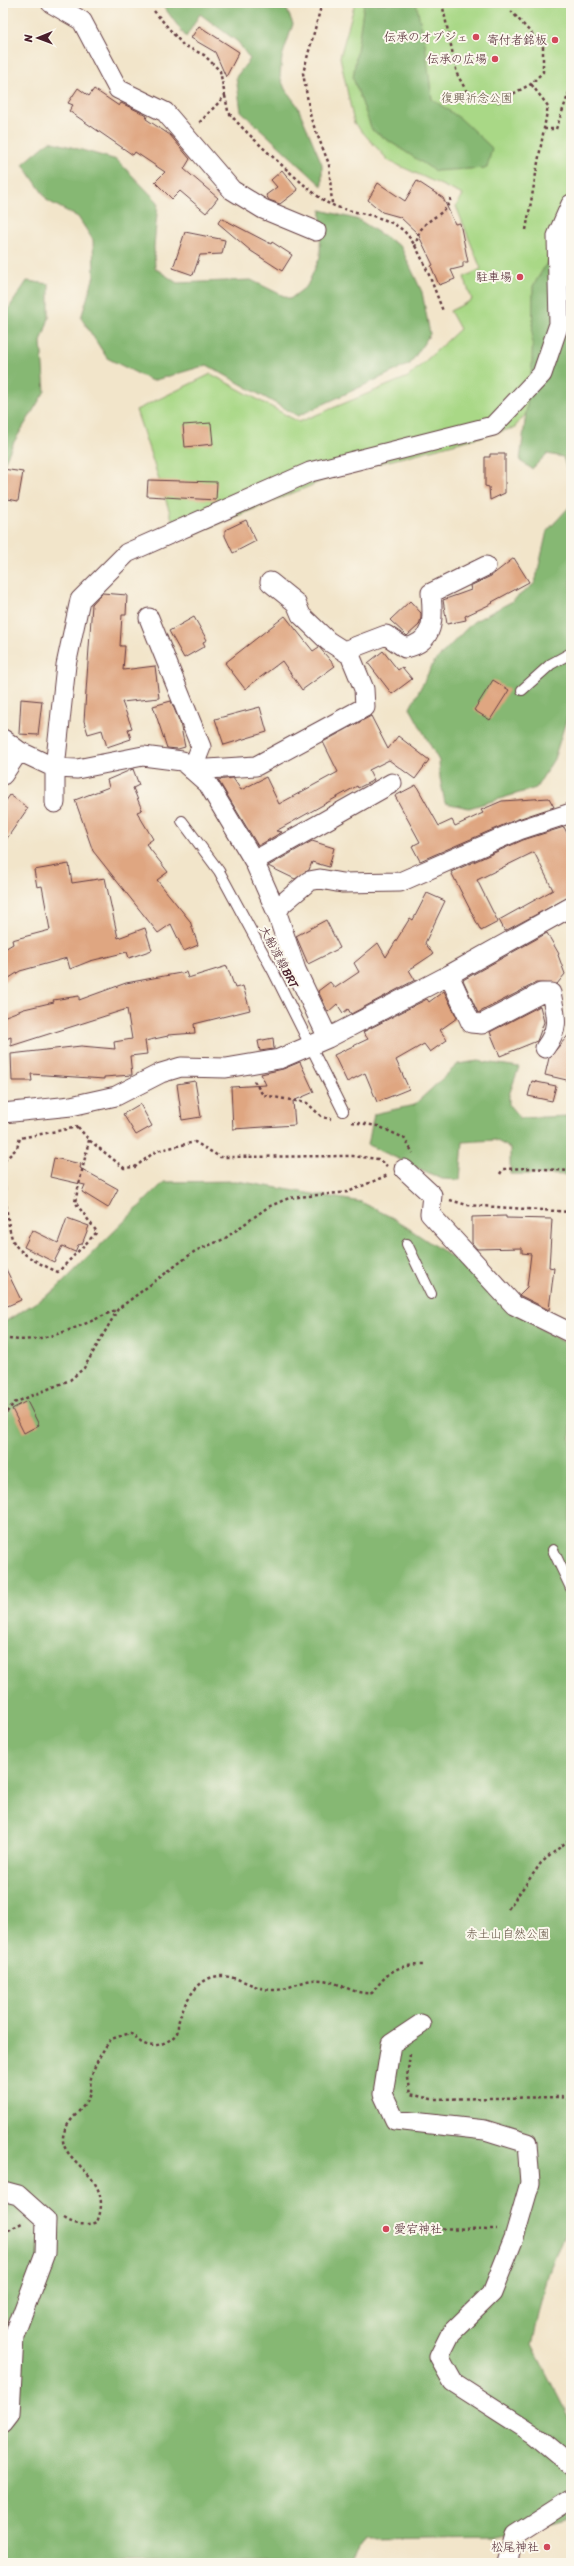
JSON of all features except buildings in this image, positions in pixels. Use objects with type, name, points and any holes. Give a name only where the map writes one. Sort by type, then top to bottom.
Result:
[{"type":"street","points":[[51,3],[82,21],[118,89],[165,112],[232,190],[263,209],[316,231]]},
{"type":"street","points":[[55,803],[55,768],[66,665],[80,600],[127,554],[310,472],[493,426],[542,374],[558,324],[557,236],[571,204]]},
{"type":"street","points":[[344,651],[386,635],[405,648],[414,646],[429,633],[433,622],[431,593],[486,566]]},
{"type":"street","points":[[192,770],[256,766],[365,707],[364,690],[350,655],[328,641],[301,615],[296,603],[270,582]]},
{"type":"street","points":[[149,618],[201,747],[192,770]]},
{"type":"street","points":[[3,739],[19,751],[55,768],[76,769],[143,756],[182,761],[208,784],[254,861],[277,913],[296,970],[328,1038]]},
{"type":"street","points":[[3,774],[19,751]]},
{"type":"street","points":[[254,861],[392,783]]},
{"type":"street","points":[[277,913],[282,904],[309,881],[320,879],[342,883],[400,882],[519,830],[571,813]]},
{"type":"street","points":[[3,1113],[71,1106],[116,1096],[161,1073],[181,1067],[226,1068],[279,1059],[328,1038],[449,975],[571,907]]},
{"type":"street","points":[[449,975],[471,1023],[482,1024],[541,993],[550,993],[557,1026],[553,1038],[545,1048]]},
{"type":"street","points":[[399,1171],[432,1196],[430,1214],[514,1305],[571,1333]]},
{"type":"street","points":[[417,2027],[391,2044],[383,2094],[395,2120],[485,2130],[527,2143],[530,2183],[516,2230],[492,2293],[451,2333],[439,2357],[453,2382],[534,2434],[571,2465]]},
{"type":"street","points":[[3,2191],[18,2195],[46,2220],[45,2253],[14,2336],[10,2414],[3,2423]]},
{"type":"street","points":[[507,2563],[515,2535],[571,2499]]},
{"type":"lane","points":[[522,690],[551,664],[571,653]]},
{"type":"lane","name":"大船渡線BRT","points":[[182,821],[219,870],[274,973],[343,1111]]},
{"type":"lane","points":[[407,1244],[431,1294]]},
{"type":"lane","points":[[553,1550],[571,1588]]},
{"type":"path","points":[[322,3],[303,73],[311,120],[329,164],[332,204]]},
{"type":"path","points":[[442,3],[457,74],[468,94],[498,102],[531,84],[543,72],[543,46],[511,12]]},
{"type":"path","points":[[154,11],[183,45],[204,55],[220,71],[229,111],[244,128],[291,173],[326,202],[378,217],[401,228],[421,255],[443,311]]},
{"type":"path","points":[[526,230],[548,106],[531,84]]},
{"type":"path","points":[[544,129],[556,129],[571,87]]},
{"type":"path","points":[[186,136],[225,96]]},
{"type":"path","points":[[415,247],[422,228],[440,214],[451,202],[451,196]]},
{"type":"path","points":[[71,1106],[67,1117],[89,1140],[124,1168],[135,1167],[156,1151],[195,1142],[220,1157],[353,1156],[378,1159],[399,1171]]},
{"type":"path","points":[[78,1127],[20,1138],[17,1148],[4,1161],[4,1194],[15,1245],[34,1261],[58,1272],[96,1232],[75,1202],[89,1140]]},
{"type":"path","points":[[500,1174],[503,1169],[531,1168],[571,1171]]},
{"type":"path","points":[[3,1338],[16,1341],[62,1334],[118,1309],[194,1251],[224,1239],[268,1207],[289,1198],[348,1192],[399,1171]]},
{"type":"path","points":[[432,1196],[467,1205],[571,1212]]},
{"type":"path","points":[[3,1417],[14,1403],[70,1380],[84,1368],[118,1309]]},
{"type":"path","points":[[508,1909],[541,1863],[571,1838]]},
{"type":"path","points":[[46,2220],[63,2217],[71,2222],[90,2224],[96,2222],[101,2211],[101,2198],[97,2187],[67,2149],[63,2138],[67,2126],[89,2097],[91,2076],[111,2040],[130,2033],[145,2044],[158,2045],[171,2040],[178,2032],[186,2002],[196,1989],[216,1976],[227,1976],[270,1990],[282,1990],[302,1980],[323,1980],[362,1994],[372,1992],[387,1973],[405,1965],[423,1965]]},
{"type":"path","points":[[417,2027],[407,2078],[410,2094],[431,2099],[561,2097],[571,2100]]},
{"type":"path","points":[[400,2228],[516,2230]]},
{"type":"green space","points":[[164,3],[284,3],[293,24],[282,57],[280,76],[285,89],[297,105],[322,164],[322,186],[241,111],[236,77],[250,59],[238,42],[200,14],[186,37],[164,7]]},
{"type":"green space","name":"復興祈念公園","points":[[355,3],[571,3],[571,341],[535,403],[514,428],[339,474],[179,540],[136,410],[211,374],[299,422],[408,377],[460,329],[450,311],[472,300],[464,277],[481,269],[456,206],[463,195],[389,161],[354,123],[340,57]]},
{"type":"green space","points":[[364,3],[416,3],[425,43],[432,99],[461,119],[492,148],[487,168],[435,171],[372,130],[353,78]]},
{"type":"green space","points":[[50,141],[117,160],[158,202],[154,247],[155,268],[177,283],[251,280],[290,299],[307,286],[320,257],[321,210],[359,220],[401,247],[422,292],[430,334],[410,364],[298,416],[207,365],[152,381],[107,358],[81,318],[94,276],[93,240],[78,217],[48,201],[23,164]]},
{"type":"green space","points":[[548,261],[571,266],[571,485],[563,457],[547,454],[532,469],[520,461],[532,365],[533,286]]},
{"type":"green space","points":[[27,281],[49,284],[49,318],[41,342],[45,391],[14,442],[3,465],[3,317]]},
{"type":"green space","points":[[571,505],[571,705],[554,759],[536,788],[469,808],[445,803],[440,778],[439,761],[410,708],[434,662],[473,622],[511,602],[535,583],[547,531]]},
{"type":"green space","points":[[478,1061],[519,1067],[509,1095],[509,1105],[520,1118],[568,1116],[571,1112],[571,1175],[510,1174],[510,1148],[495,1140],[463,1142],[460,1180],[442,1179],[368,1145],[374,1114],[414,1105],[458,1064]]},
{"type":"green space","name":"赤土山自然公園","points":[[237,1181],[361,1202],[393,1218],[471,1270],[536,1326],[571,1346],[571,2216],[548,2275],[532,2345],[571,2422],[571,2518],[499,2536],[365,2538],[350,2563],[3,2563],[3,1323],[54,1291],[164,1182]]},
{"type":"place","name":"伝承のオブジェ","points":[[476,37]]},
{"type":"place","name":"寄付者銘板","points":[[555,40]]},
{"type":"place","name":"伝承の広場","points":[[495,59]]},
{"type":"place","name":"駐車場","points":[[520,277]]},
{"type":"place","name":"愛宕神社","points":[[386,2229]]},
{"type":"place","name":"松尾神社","points":[[547,2547]]}]
